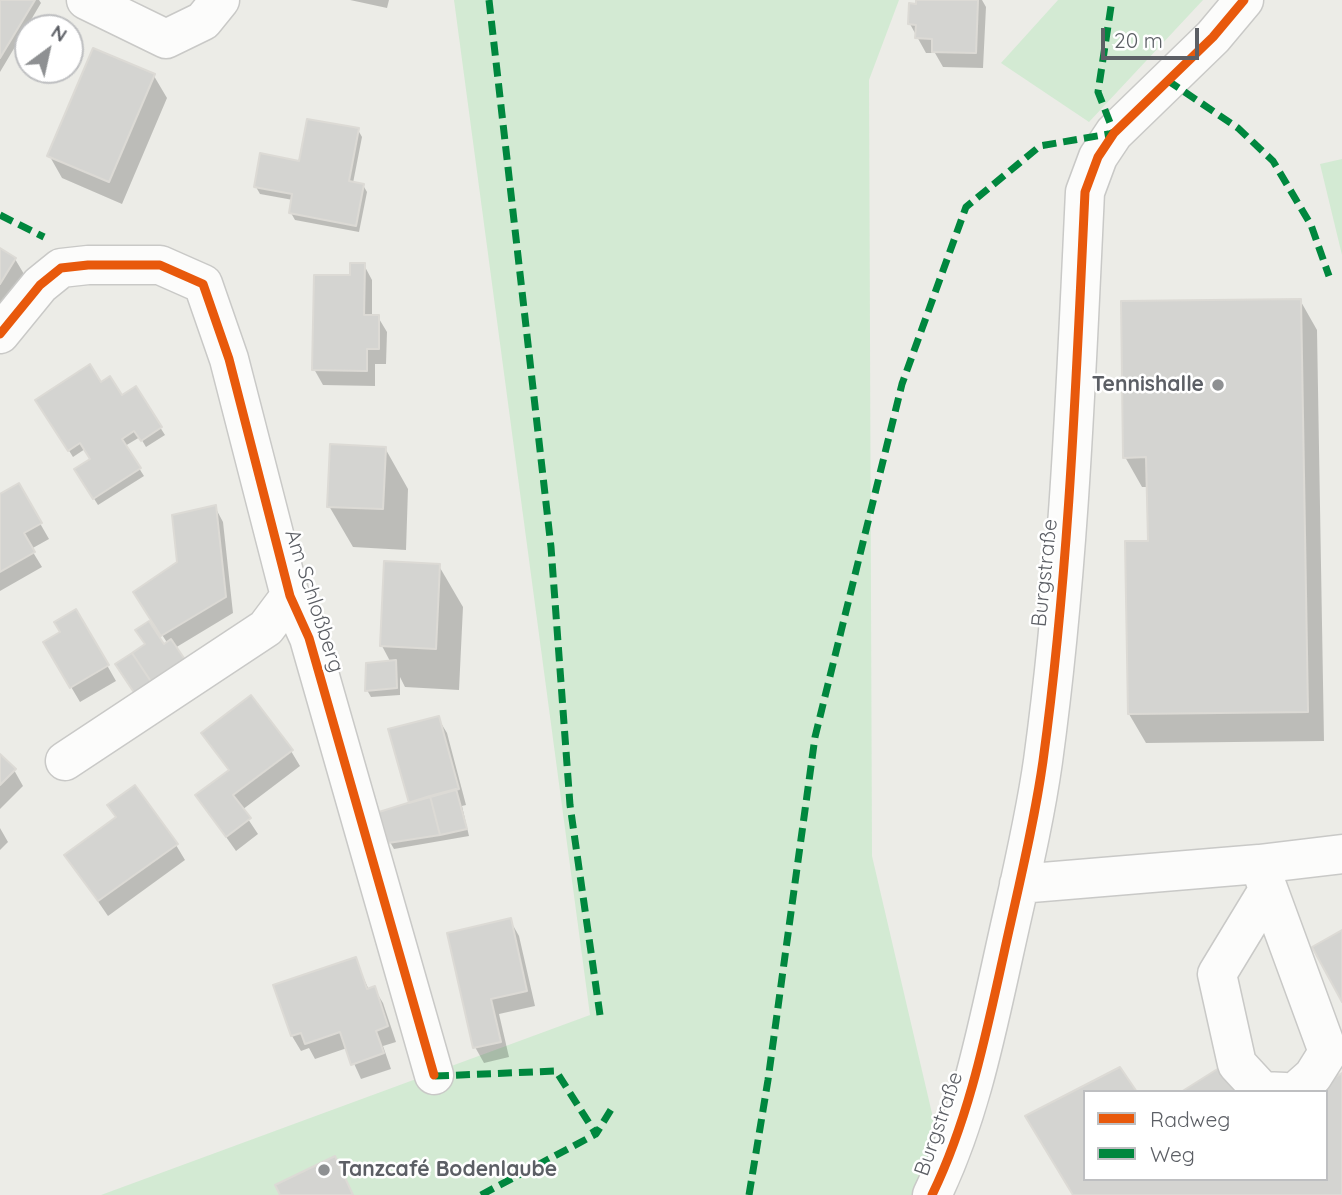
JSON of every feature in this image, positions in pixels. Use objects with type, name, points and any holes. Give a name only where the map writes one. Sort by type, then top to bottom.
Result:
[{"type":"street","points":[[86,0],[166,39],[202,21],[220,0]]},
{"type":"street","name":"Burgstraße","points":[[932,1195],[946,1166],[973,1084],[1019,884],[1042,762],[1070,495],[1085,192],[1098,157],[1114,133],[1213,37],[1244,0]]},
{"type":"street","name":"Am Schloßberg","points":[[0,334],[40,285],[61,268],[88,265],[160,265],[203,284],[229,359],[290,596],[310,638],[434,1075]]},
{"type":"street","name":"Am Schloßberg","points":[[65,761],[265,628],[290,596]]},
{"type":"street","points":[[1019,884],[1263,877],[1342,853]]},
{"type":"street","points":[[1261,1090],[1237,1064],[1217,974],[1263,877]]},
{"type":"street","points":[[1263,877],[1328,1052],[1313,1076],[1297,1090]]},
{"type":"green space","points":[[454,0],[899,0],[869,80],[872,856],[951,1195],[101,1195],[590,1015]]},
{"type":"green space","points":[[1058,0],[1203,0],[1089,122],[1001,63]]},
{"type":"green space","points":[[1342,159],[1342,255],[1320,164]]},
{"type":"building","points":[[0,0],[35,0],[27,14],[14,14],[14,35],[0,58]]},
{"type":"building","points":[[916,0],[978,0],[976,53],[932,52],[932,39],[915,38],[916,25],[908,24],[909,3],[916,4]]},
{"type":"building","points":[[93,48],[155,74],[109,182],[47,156],[78,84],[84,84],[84,69]]},
{"type":"building","points":[[307,119],[359,128],[349,181],[364,184],[356,226],[289,213],[292,194],[254,187],[260,153],[299,161]]},
{"type":"building","points":[[0,248],[16,258],[0,284]]},
{"type":"building","points":[[350,263],[365,263],[364,315],[379,315],[379,349],[367,349],[367,371],[312,370],[314,275],[350,275]]},
{"type":"building","points":[[1301,299],[1308,712],[1128,714],[1125,541],[1148,541],[1146,457],[1123,458],[1121,301]]},
{"type":"building","points":[[90,364],[101,382],[110,376],[122,395],[136,386],[162,427],[141,441],[134,431],[122,439],[141,468],[93,499],[74,469],[90,459],[80,443],[68,451],[35,400]]},
{"type":"building","points":[[330,444],[386,447],[383,509],[327,507]]},
{"type":"building","points":[[19,483],[42,523],[24,533],[35,552],[0,572],[0,494]]},
{"type":"building","points":[[216,505],[226,597],[161,636],[133,592],[177,562],[172,515]]},
{"type":"building","points":[[384,561],[440,564],[436,649],[380,646]]},
{"type":"building","points":[[76,609],[109,665],[70,688],[43,642],[60,632],[54,622]]},
{"type":"building","points":[[149,621],[164,644],[171,639],[188,664],[154,686],[132,653],[145,644],[135,630]]},
{"type":"building","points":[[132,653],[154,686],[137,697],[115,664]]},
{"type":"building","points":[[396,660],[397,688],[365,691],[366,663]]},
{"type":"building","points":[[251,695],[293,750],[233,795],[251,818],[226,837],[195,795],[229,770],[201,733]]},
{"type":"building","points":[[439,716],[459,789],[409,803],[388,729]]},
{"type":"building","points":[[0,754],[16,769],[0,785]]},
{"type":"building","points":[[135,785],[178,844],[98,901],[64,855],[116,817],[107,805]]},
{"type":"building","points":[[456,789],[467,829],[440,835],[430,796]]},
{"type":"building","points":[[430,796],[440,835],[388,843],[379,812]]},
{"type":"building","points":[[511,918],[527,991],[491,999],[501,1042],[473,1048],[447,933]]},
{"type":"building","points":[[1342,930],[1342,1002],[1312,947]]},
{"type":"building","points":[[356,957],[367,989],[375,986],[388,1026],[376,1031],[384,1053],[351,1065],[340,1032],[305,1044],[301,1033],[291,1036],[273,985]]},
{"type":"building","points":[[1120,1067],[1136,1090],[1083,1090],[1083,1181],[1328,1181],[1328,1090],[1312,1090],[1342,1073],[1342,1195],[1073,1195],[1025,1116]]},
{"type":"building","points":[[1219,1068],[1235,1090],[1184,1090]]},
{"type":"building","name":"Tanzcafé Bodenlaube","points":[[335,1156],[353,1195],[280,1195],[275,1185]]},
{"type":"marked path","points":[[489,0],[551,547],[570,805],[600,1015]]},
{"type":"marked path","points":[[749,1195],[768,1080],[815,737],[902,384],[966,207],[1040,146],[1114,133],[1098,92],[1112,0]]},
{"type":"marked path","points":[[1167,80],[1238,128],[1273,161],[1311,225],[1329,276]]},
{"type":"marked path","points":[[0,215],[44,237]]},
{"type":"marked path","points":[[435,1076],[556,1071],[596,1134],[612,1108]]},
{"type":"marked path","points":[[481,1195],[596,1134]]},
{"type":"cycle path","points":[[932,1195],[956,1137],[983,1045],[1025,857],[1043,761],[1065,548],[1085,192],[1098,157],[1114,133],[1213,37],[1244,0]]},
{"type":"cycle path","points":[[0,334],[40,285],[61,268],[88,265],[160,265],[203,284],[229,359],[290,596],[309,638],[434,1075]]},
{"type":"place","name":"Tennishalle","points":[[1218,385]]},
{"type":"place","name":"Tanzcafé Bodenlaube","points":[[324,1170]]}]
